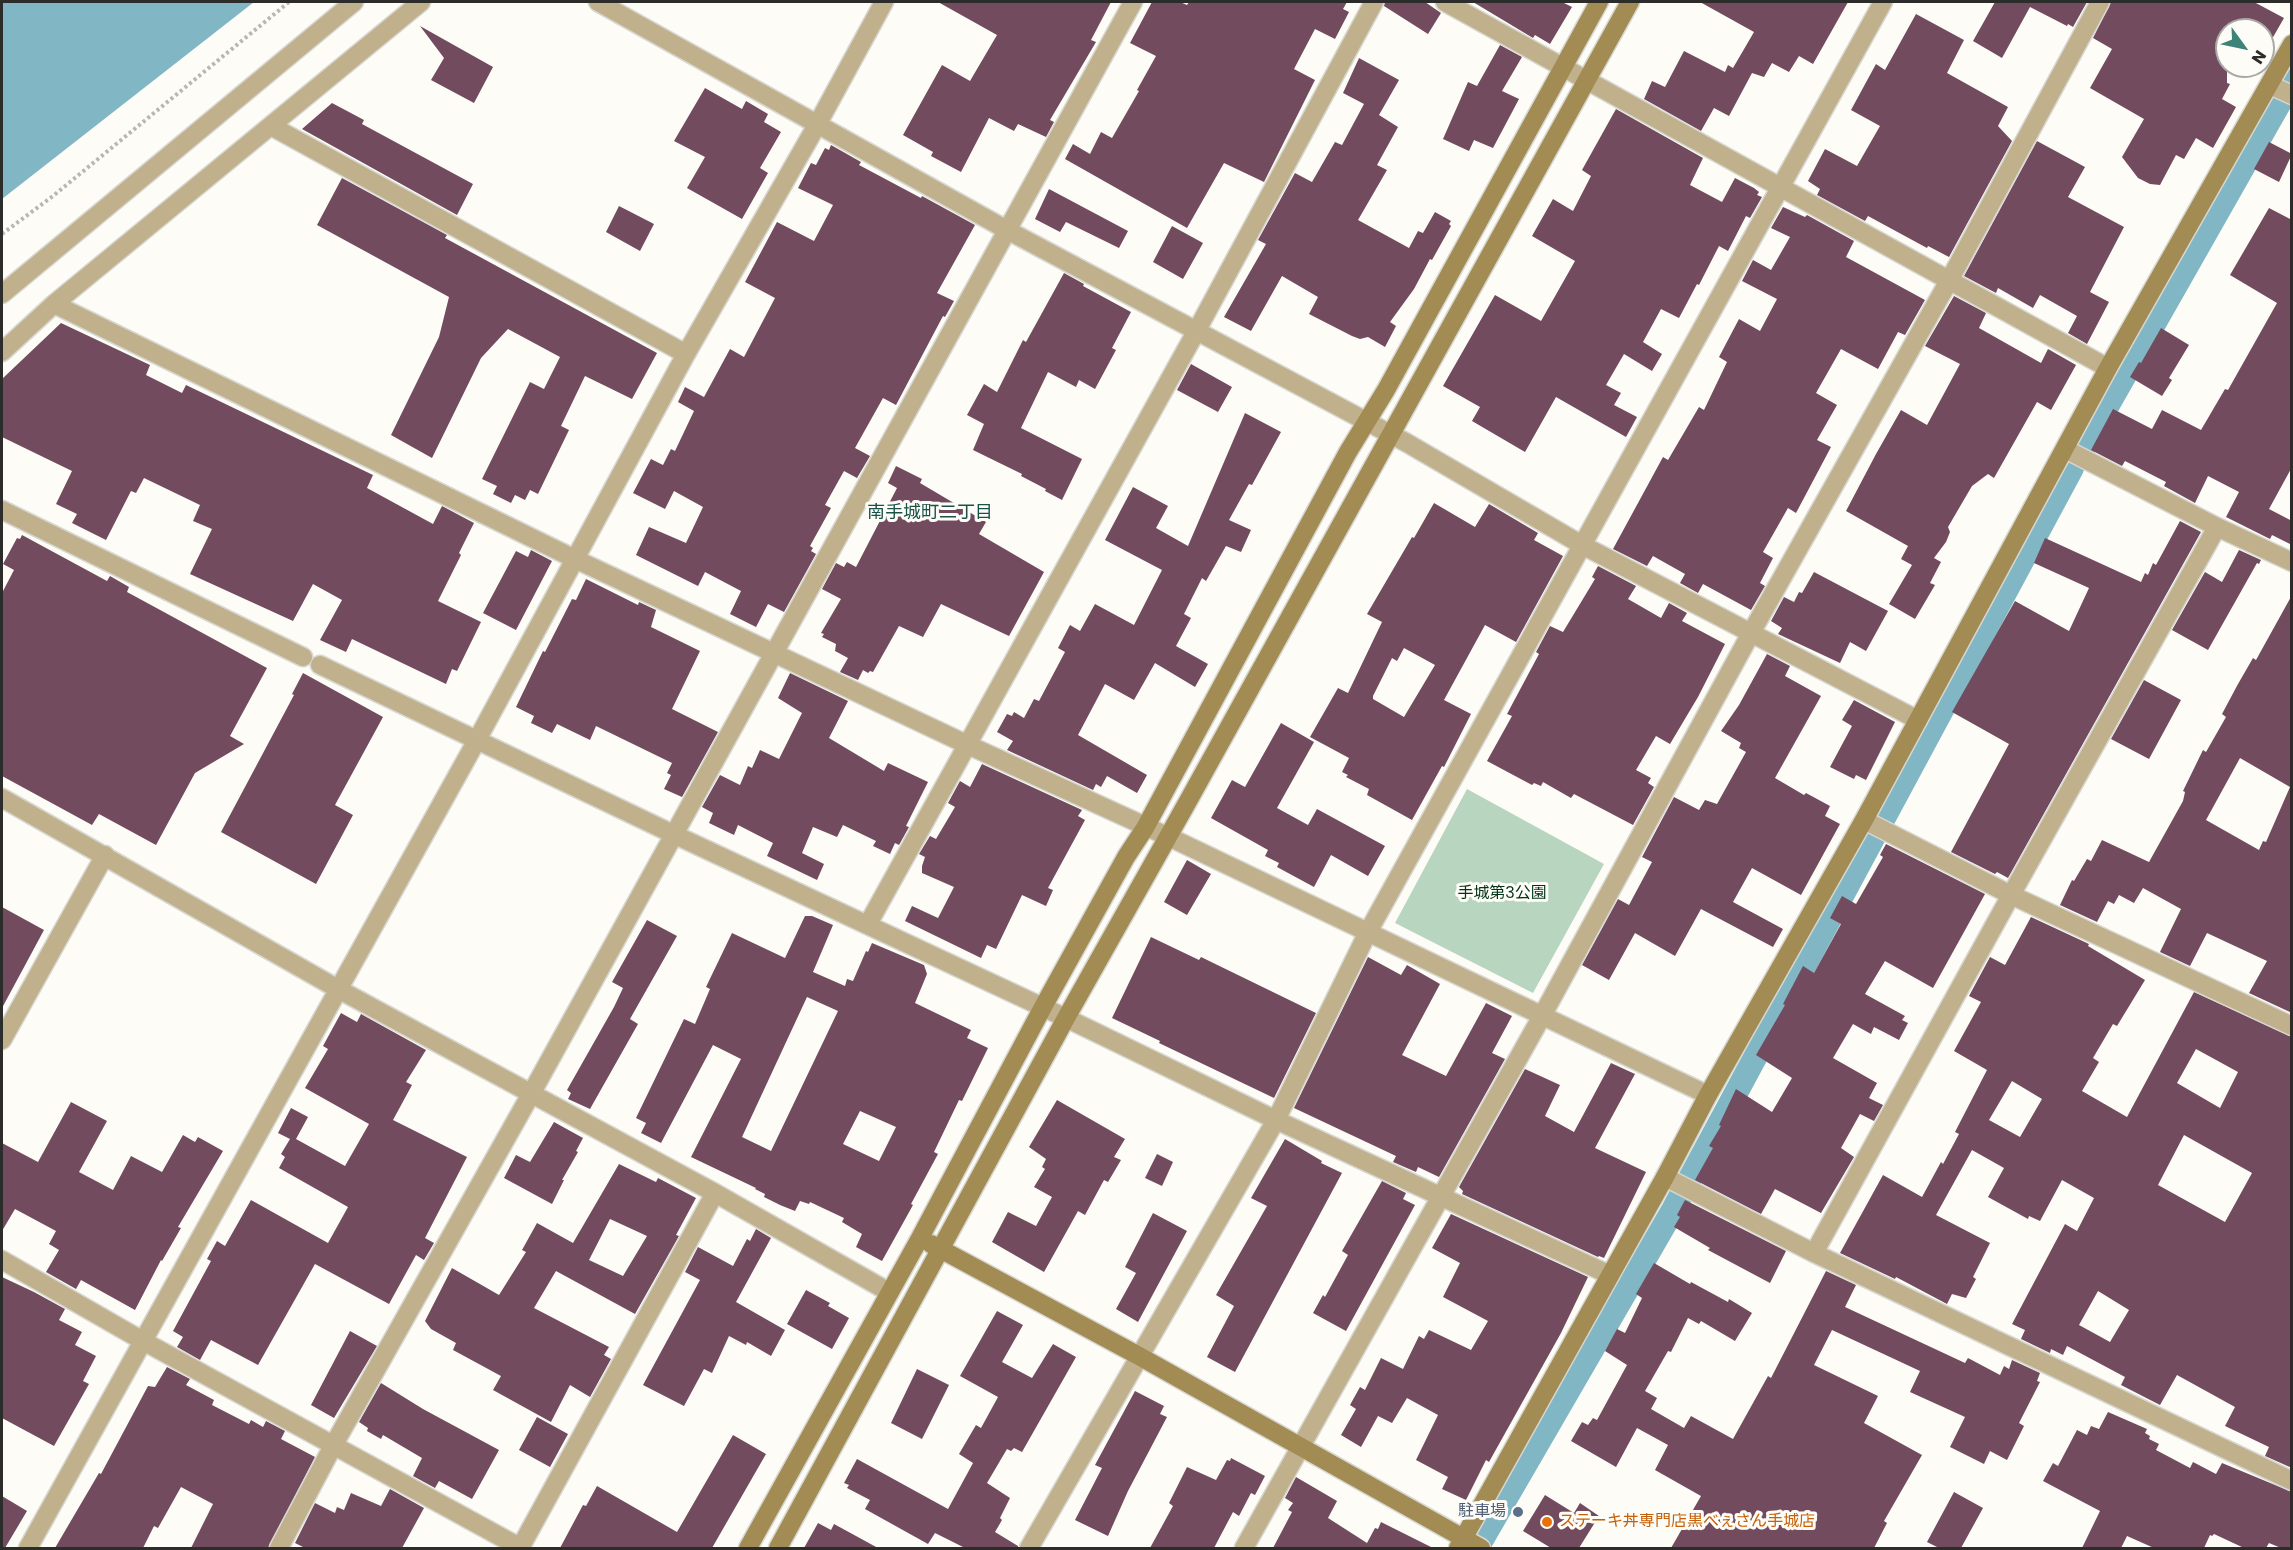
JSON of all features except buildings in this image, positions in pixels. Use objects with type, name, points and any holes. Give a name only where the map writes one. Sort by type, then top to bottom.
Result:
[{"type":"street","points":[[2,294],[354,2]]},
{"type":"street","points":[[2,352],[54,304],[421,2]]},
{"type":"street","points":[[598,2],[1007,230],[1392,435],[1582,544],[1918,720]]},
{"type":"street","points":[[28,1548],[477,740],[686,354],[884,2]]},
{"type":"street","points":[[279,1548],[333,1446],[531,1094],[1133,2]]},
{"type":"street","points":[[868,924],[1197,330],[1374,2]]},
{"type":"street","points":[[1445,2],[1783,186],[2108,368]]},
{"type":"street","points":[[748,1548],[920,1238],[1043,1007],[1126,857],[1145,828],[1366,422],[1599,2]]},
{"type":"street","points":[[778,1548],[1066,1018],[1169,837],[1630,2]]},
{"type":"street","points":[[1029,1548],[1276,1120],[1368,932],[1883,2]]},
{"type":"street","points":[[1244,1548],[1542,1016],[1751,633],[1950,279],[2100,2]]},
{"type":"street","points":[[1461,1544],[1665,1177],[1708,1095],[1864,820],[2108,368],[2292,44]]},
{"type":"street","points":[[2270,85],[2292,95]]},
{"type":"street","points":[[271,126],[686,354]]},
{"type":"street","points":[[54,304],[575,559],[1145,828],[1169,837],[1708,1095]]},
{"type":"street","points":[[2065,449],[2217,527],[2292,562]]},
{"type":"street","points":[[2,510],[303,657]]},
{"type":"street","points":[[1814,1253],[2217,527]]},
{"type":"street","points":[[320,665],[673,834],[1043,1007],[1276,1120],[1610,1275]]},
{"type":"street","points":[[2,798],[338,988],[715,1193],[889,1292]]},
{"type":"street","points":[[1864,820],[2011,895],[2292,1026]]},
{"type":"street","points":[[2,1040],[105,855]]},
{"type":"street","points":[[1665,1177],[1814,1253],[2292,1481]]},
{"type":"street","points":[[2,1260],[143,1341],[520,1548],[715,1193]]},
{"type":"street","points":[[920,1238],[1139,1356],[1461,1544],[1481,1548]]},
{"type":"path","points":[[2,234],[53,196],[289,2]]},
{"type":"green space","name":"手城第3公園","points":[[1467,789],[1604,864],[1533,993],[1395,923]]},
{"type":"water","points":[[2,2],[254,2],[2,199]]},
{"type":"waterway","points":[[2084,447],[2292,81]]},
{"type":"waterway","points":[[1477,1548],[1673,1210],[2072,468]]},
{"type":"place","name":"駐車場","points":[[1518,1512]]},
{"type":"place","name":"ステーキ丼専門店黒べぇさん手城店","points":[[1547,1522]]},
{"type":"district","name":"南手城町二丁目","points":[[930,513]]}]
